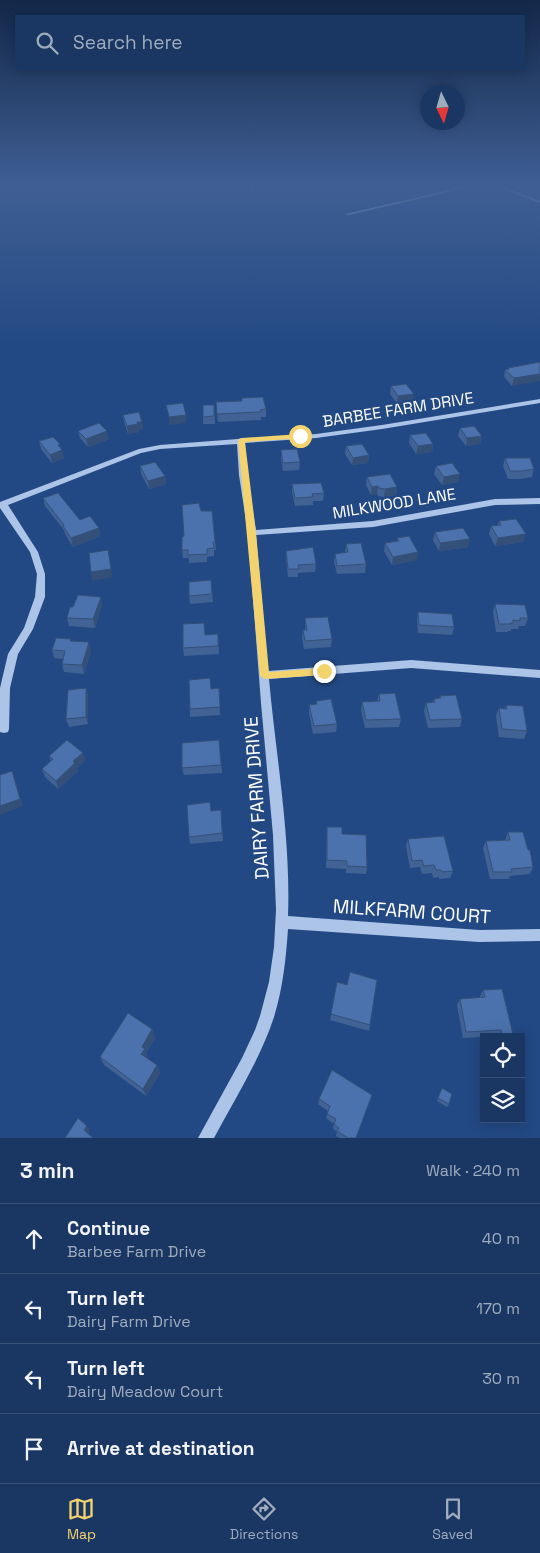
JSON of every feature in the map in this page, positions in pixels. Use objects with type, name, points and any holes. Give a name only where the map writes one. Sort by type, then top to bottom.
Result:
[{"type":"street","name":"BARBEE FARM DRIVE","points":[[1,505],[139,451],[160,446],[316,436],[540,401]]},
{"type":"street","name":"DAIRY FARM DRIVE","points":[[206,1138],[257,1041],[267,1016],[277,974],[281,922],[278,810],[268,726],[252,533],[242,440]]},
{"type":"street","name":"MILKWOOD LANE","points":[[252,533],[374,524],[495,502],[540,501]]},
{"type":"street","points":[[1,505],[34,552],[41,574],[40,597],[28,630],[12,654],[5,688],[4,729]]},
{"type":"street","points":[[265,676],[411,664],[540,674]]},
{"type":"street","name":"MILKFARM COURT","points":[[281,922],[479,936],[540,935]]},
{"type":"building","points":[[540,362],[540,374],[514,378],[505,370],[508,368]]},
{"type":"building","points":[[406,384],[414,394],[398,396],[391,386]]},
{"type":"building","points":[[263,397],[266,409],[260,410],[260,412],[217,414],[216,402],[242,401],[242,398]]},
{"type":"building","points":[[183,403],[186,415],[169,417],[166,405]]},
{"type":"building","points":[[203,405],[214,405],[214,416],[203,417]]},
{"type":"building","points":[[139,412],[142,422],[127,426],[123,415]]},
{"type":"building","points":[[99,423],[107,431],[86,439],[78,431]]},
{"type":"building","points":[[474,426],[482,436],[467,438],[460,428]]},
{"type":"building","points":[[426,433],[433,444],[418,446],[410,435]]},
{"type":"building","points":[[53,437],[60,444],[58,445],[62,450],[50,455],[39,441]]},
{"type":"building","points":[[362,444],[369,455],[353,458],[346,446]]},
{"type":"building","points":[[297,449],[300,462],[283,463],[281,450]]},
{"type":"building","points":[[505,458],[530,458],[534,469],[510,471]]},
{"type":"building","points":[[155,462],[165,476],[148,481],[140,466]]},
{"type":"building","points":[[452,463],[460,474],[444,477],[436,466]]},
{"type":"building","points":[[390,474],[397,487],[385,489],[378,486],[372,487],[367,477]]},
{"type":"building","points":[[321,483],[324,493],[312,494],[313,497],[295,498],[292,484]]},
{"type":"building","points":[[58,493],[80,520],[90,516],[99,528],[71,538],[64,525],[43,498]]},
{"type":"building","points":[[199,503],[201,511],[212,511],[214,548],[207,549],[207,554],[188,555],[188,550],[182,550],[182,537],[184,536],[182,505]]},
{"type":"building","points":[[516,519],[526,534],[498,538],[491,526],[501,525],[499,521]]},
{"type":"building","points":[[463,528],[470,539],[440,543],[435,532]]},
{"type":"building","points":[[409,536],[418,552],[393,557],[385,543],[399,541],[397,538]]},
{"type":"building","points":[[361,543],[366,564],[337,566],[335,554],[348,552],[346,544]]},
{"type":"building","points":[[313,547],[316,564],[298,565],[299,569],[288,569],[286,551]]},
{"type":"building","points":[[108,550],[111,569],[91,572],[89,553]]},
{"type":"building","points":[[211,580],[212,594],[189,596],[189,582]]},
{"type":"building","points":[[78,595],[101,597],[93,619],[67,618],[70,607],[73,607]]},
{"type":"building","points":[[495,604],[525,605],[528,618],[520,618],[520,621],[513,620],[511,624],[499,624]]},
{"type":"building","points":[[418,612],[452,614],[454,627],[419,625]]},
{"type":"building","points":[[328,617],[332,639],[305,641],[303,630],[307,630],[305,618]]},
{"type":"building","points":[[204,623],[205,635],[218,634],[218,646],[183,648],[183,624]]},
{"type":"building","points":[[56,638],[89,642],[82,665],[62,664],[65,651],[52,650]]},
{"type":"building","points":[[210,678],[211,689],[219,688],[220,707],[190,709],[189,680]]},
{"type":"building","points":[[86,688],[86,717],[66,719],[68,690]]},
{"type":"building","points":[[395,693],[401,719],[366,720],[362,702],[380,701],[379,694]]},
{"type":"building","points":[[456,695],[462,719],[430,720],[426,703],[435,702],[434,699],[441,698],[440,696]]},
{"type":"building","points":[[331,699],[337,724],[314,726],[309,705],[317,704],[316,701]]},
{"type":"building","points":[[506,705],[523,706],[527,731],[502,729],[499,708],[507,709]]},
{"type":"building","points":[[67,740],[83,753],[73,761],[75,763],[56,781],[42,769],[53,759],[49,756]]},
{"type":"building","points":[[219,740],[221,765],[182,768],[182,743]]},
{"type":"building","points":[[12,771],[20,799],[0,806],[0,775]]},
{"type":"building","points":[[210,802],[211,811],[221,810],[222,833],[189,837],[187,805]]},
{"type":"building","points":[[327,827],[342,827],[342,834],[366,835],[367,867],[347,866],[347,861],[327,860]]},
{"type":"building","points":[[508,832],[523,832],[528,850],[530,850],[533,867],[511,869],[512,872],[493,872],[486,841],[510,840]]},
{"type":"building","points":[[444,836],[453,871],[442,872],[441,870],[436,870],[434,865],[424,866],[422,860],[412,861],[408,839]]},
{"type":"building","points":[[350,972],[377,980],[370,1025],[331,1014],[337,982],[347,985]]},
{"type":"building","points":[[502,989],[513,1033],[502,1033],[501,1030],[466,1032],[460,999],[485,997],[483,990]]},
{"type":"building","points":[[128,1013],[152,1029],[142,1047],[145,1049],[141,1054],[157,1065],[143,1089],[100,1057]]},
{"type":"building","points":[[332,1070],[372,1095],[356,1138],[348,1138],[337,1131],[339,1128],[334,1124],[336,1119],[327,1114],[330,1106],[319,1099]]},
{"type":"building","points":[[442,1088],[452,1094],[449,1104],[438,1098]]},
{"type":"building","points":[[78,1118],[87,1126],[84,1130],[93,1138],[65,1138]]},
{"type":"route","points":[[300,436],[242,440],[241,448],[252,533],[265,676],[324,671]]}]
